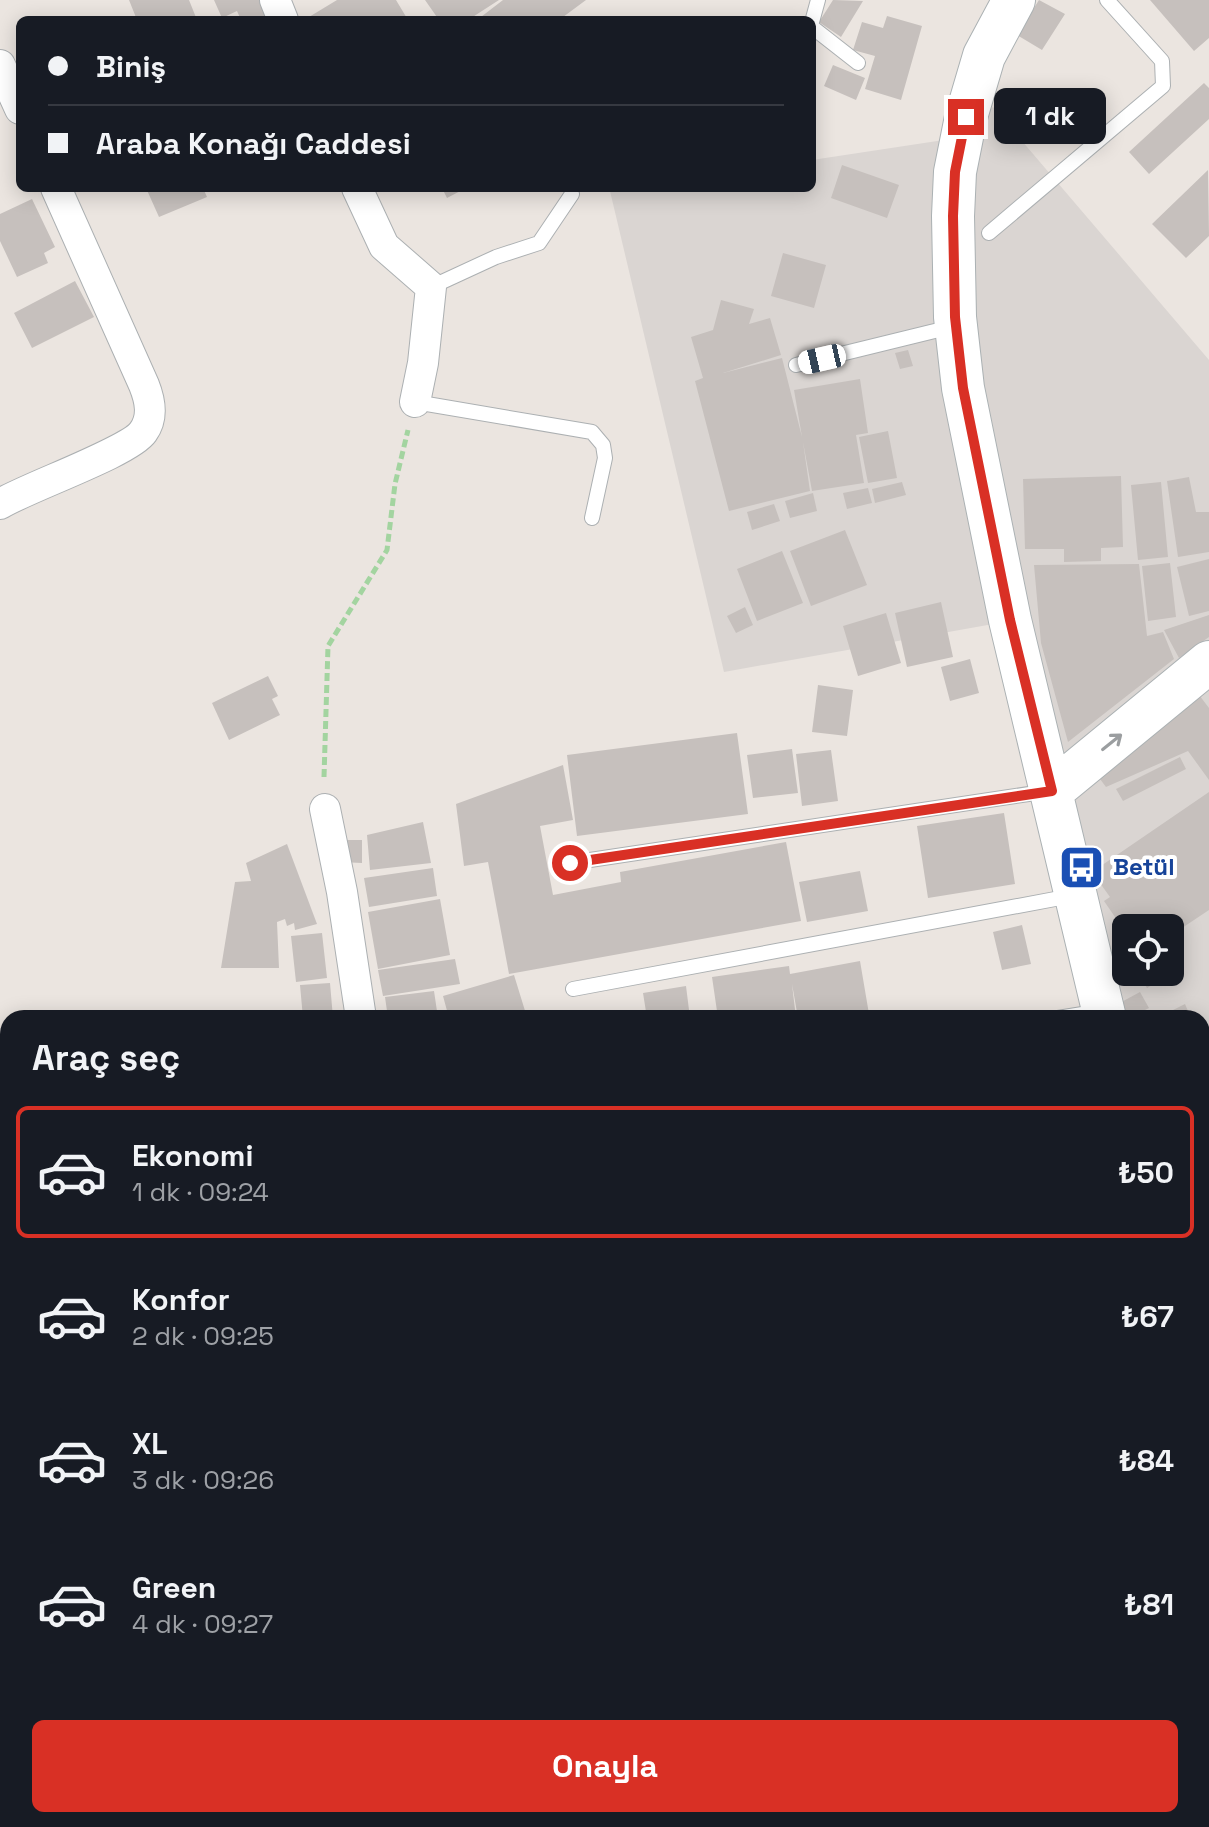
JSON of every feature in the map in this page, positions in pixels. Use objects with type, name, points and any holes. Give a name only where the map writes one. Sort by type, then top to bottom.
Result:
[{"type":"main road","points":[[1005,8],[984,56],[966,117],[955,172],[956,326],[963,388],[979,476],[1103,1010]]},
{"type":"main road","points":[[1052,791],[1209,662]]},
{"type":"street","points":[[2,75],[16,101]]},
{"type":"street","points":[[0,504],[119,448],[142,434],[149,418],[150,401],[144,385],[58,192]]},
{"type":"street","points":[[359,192],[384,246],[431,287],[423,363],[415,402]]},
{"type":"street","points":[[325,809],[342,892],[360,1010]]},
{"type":"lane","points":[[989,233],[1163,86],[1162,61],[1107,0]]},
{"type":"lane","points":[[816,27],[858,63]]},
{"type":"lane","points":[[431,287],[496,257],[539,243],[572,194]]},
{"type":"lane","points":[[796,365],[956,326]]},
{"type":"lane","points":[[415,402],[592,432],[603,445],[605,458],[592,518]]},
{"type":"lane","points":[[570,863],[1052,791]]},
{"type":"lane","points":[[573,989],[1077,895]]},
{"type":"path","points":[[325,809],[323,762],[328,646],[387,550],[395,484],[415,402]]},
{"type":"shaded area","points":[[993,107],[1209,360],[1209,1010],[1103,1010],[1010,621],[724,672],[610,192],[816,192],[816,159],[957,138]]},
{"type":"building","points":[[129,0],[189,0],[195,16],[135,16]]},
{"type":"building","points":[[214,0],[259,0],[266,16],[239,16],[237,11],[221,16]]},
{"type":"building","points":[[337,0],[396,0],[406,16],[311,16]]},
{"type":"building","points":[[425,0],[499,0],[474,16],[436,16]]},
{"type":"building","points":[[503,0],[586,0],[564,16],[482,16]]},
{"type":"building","points":[[833,0],[863,1],[841,37],[819,22]]},
{"type":"building","points":[[1039,0],[1065,14],[1042,50],[1017,35]]},
{"type":"building","points":[[1150,0],[1209,0],[1209,38],[1194,51]]},
{"type":"building","points":[[887,16],[922,26],[901,100],[865,89],[875,56],[853,50],[862,22],[883,28]]},
{"type":"building","points":[[833,65],[865,78],[856,100],[824,86]]},
{"type":"building","points":[[1204,83],[1209,88],[1209,119],[1149,174],[1129,152]]},
{"type":"building","points":[[842,165],[899,185],[887,218],[831,198]]},
{"type":"building","points":[[1208,170],[1209,236],[1186,258],[1152,224]]},
{"type":"building","points":[[148,192],[205,192],[207,197],[159,217]]},
{"type":"building","points":[[444,192],[458,192],[447,198]]},
{"type":"building","points":[[32,199],[55,247],[44,253],[48,263],[17,277],[0,241],[0,214]]},
{"type":"building","points":[[783,253],[826,265],[814,308],[771,296]]},
{"type":"building","points":[[75,281],[94,317],[32,348],[14,313]]},
{"type":"building","points":[[721,300],[754,309],[749,324],[770,318],[781,355],[723,373],[782,358],[802,437],[794,390],[860,379],[868,433],[856,435],[864,483],[812,491],[803,442],[810,491],[729,511],[695,381],[703,378],[691,337],[713,330]]},
{"type":"building","points":[[908,350],[913,366],[900,369],[895,353]]},
{"type":"building","points":[[888,431],[897,478],[868,483],[859,437]]},
{"type":"building","points":[[1121,476],[1123,547],[1101,548],[1101,561],[1064,562],[1064,549],[1025,549],[1023,479]]},
{"type":"building","points":[[1189,477],[1196,512],[1209,512],[1209,552],[1178,557],[1167,481]]},
{"type":"building","points":[[902,482],[906,495],[875,503],[872,489]]},
{"type":"building","points":[[1161,482],[1168,557],[1138,560],[1131,485]]},
{"type":"building","points":[[868,488],[872,503],[847,509],[843,493]]},
{"type":"building","points":[[813,493],[817,511],[790,518],[785,501]]},
{"type":"building","points":[[774,504],[780,521],[752,530],[747,512]]},
{"type":"building","points":[[845,530],[867,585],[811,606],[790,551]]},
{"type":"building","points":[[782,551],[803,603],[757,621],[737,569]]},
{"type":"building","points":[[1209,559],[1209,611],[1189,616],[1177,567]]},
{"type":"building","points":[[1170,563],[1176,617],[1148,621],[1142,566]]},
{"type":"building","points":[[1139,564],[1147,636],[1163,632],[1174,659],[1068,742],[1041,643],[1034,565]]},
{"type":"building","points":[[941,602],[953,657],[907,667],[895,613]]},
{"type":"building","points":[[745,607],[753,625],[736,633],[727,616]]},
{"type":"building","points":[[886,613],[901,663],[858,676],[843,626]]},
{"type":"building","points":[[1209,615],[1209,637],[1179,658],[1164,630]]},
{"type":"building","points":[[970,659],[979,693],[950,701],[941,667]]},
{"type":"building","points":[[268,676],[278,696],[272,699],[280,715],[229,740],[212,703]]},
{"type":"building","points":[[818,685],[853,690],[847,736],[812,732]]},
{"type":"building","points":[[1193,687],[1209,708],[1209,780],[1188,751],[1106,787],[1088,763]]},
{"type":"building","points":[[737,733],[748,814],[577,836],[567,755]]},
{"type":"building","points":[[792,749],[798,793],[753,798],[747,755]]},
{"type":"building","points":[[831,750],[838,801],[802,806],[796,754]]},
{"type":"building","points":[[1180,757],[1186,769],[1123,801],[1116,789]]},
{"type":"building","points":[[563,765],[573,820],[540,826],[553,895],[621,882],[620,872],[786,842],[801,921],[509,974],[488,862],[464,866],[456,804]]},
{"type":"building","points":[[1209,792],[1209,910],[1184,927],[1184,914],[1113,914],[1104,901],[1110,897],[1092,872]]},
{"type":"building","points":[[1004,813],[1015,884],[928,898],[917,826]]},
{"type":"building","points":[[423,822],[431,863],[370,870],[367,835]]},
{"type":"building","points":[[341,840],[362,840],[362,863],[341,862]]},
{"type":"building","points":[[287,844],[317,924],[295,930],[294,923],[287,926],[285,919],[277,922],[279,968],[221,968],[235,882],[251,881],[246,863]]},
{"type":"building","points":[[433,868],[437,896],[369,907],[364,878]]},
{"type":"building","points":[[860,871],[868,911],[807,922],[799,882]]},
{"type":"building","points":[[440,899],[450,955],[378,969],[368,912]]},
{"type":"building","points":[[1022,925],[1031,964],[1002,970],[993,932]]},
{"type":"building","points":[[322,933],[327,978],[296,982],[291,936]]},
{"type":"building","points":[[455,959],[460,984],[383,996],[378,970]]},
{"type":"building","points":[[860,961],[868,1010],[797,1010],[792,984],[795,1010],[717,1010],[712,977],[789,966],[790,974]]},
{"type":"building","points":[[514,975],[525,1010],[447,1010],[443,996]]},
{"type":"building","points":[[330,983],[332,1010],[302,1010],[300,985]]},
{"type":"building","points":[[686,986],[689,1010],[646,1010],[643,993]]},
{"type":"building","points":[[434,991],[437,1010],[387,1010],[385,997]]},
{"type":"building","points":[[1140,992],[1149,1008],[1116,1010],[1114,1006]]},
{"type":"building","points":[[1185,1004],[1188,1010],[1173,1010]]},
{"type":"place","name":"Betül","points":[[1082,867]]},
{"type":"route","points":[[570,863],[1052,791],[1010,620],[963,388],[955,317],[953,216],[955,172],[966,117]]}]
